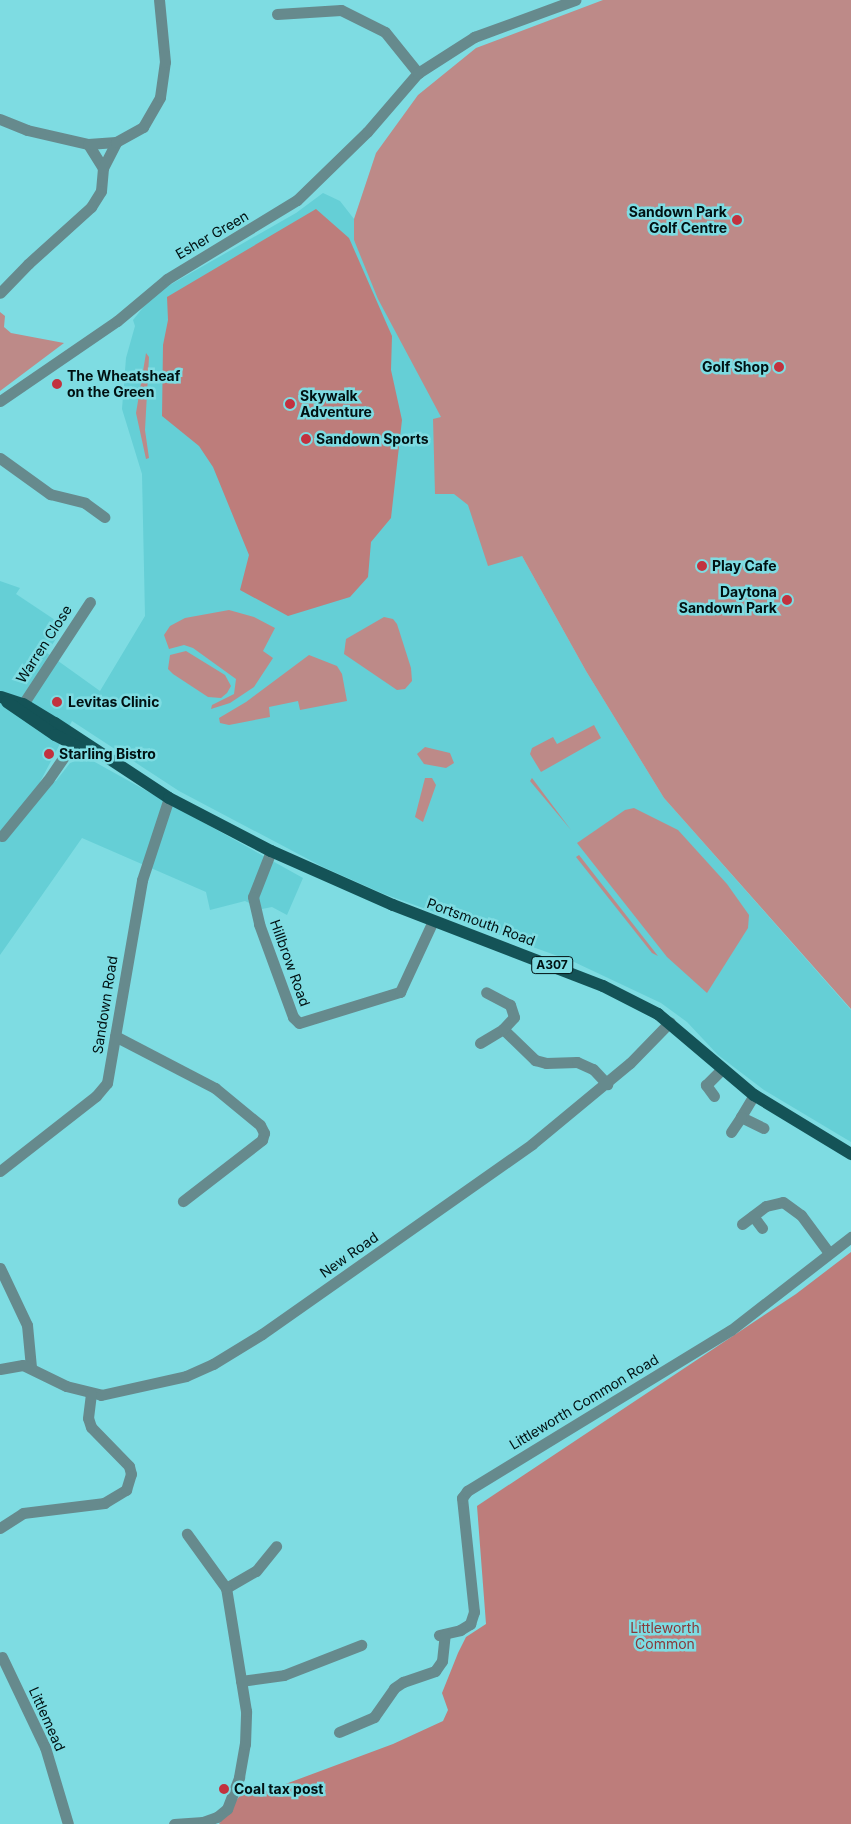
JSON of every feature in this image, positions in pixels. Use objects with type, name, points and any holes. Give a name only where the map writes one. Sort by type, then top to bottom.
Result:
[{"type":"main road","name":"A307","points":[[0,697],[23,704],[74,740]]},
{"type":"main road","name":"A307","points":[[0,697],[32,721],[74,740]]},
{"type":"main road","name":"Portsmouth Road","points":[[74,740],[169,798],[271,851],[433,920],[603,986],[670,1022],[754,1095],[851,1154]]},
{"type":"street","points":[[0,120],[27,130],[88,144],[116,142],[143,127],[160,96],[165,62],[159,0]]},
{"type":"street","name":"Esher Green","points":[[0,401],[116,321],[167,279],[276,216],[297,200],[355,144],[418,73],[474,37],[575,0]]},
{"type":"street","points":[[277,14],[341,10],[385,32],[418,73]]},
{"type":"street","points":[[0,293],[28,264],[91,207],[102,191],[103,168],[116,142]]},
{"type":"street","points":[[88,144],[103,168]]},
{"type":"street","points":[[0,458],[50,494],[85,502],[104,517]]},
{"type":"street","name":"Warren Close","points":[[23,704],[90,602]]},
{"type":"street","points":[[2,836],[48,780],[74,740]]},
{"type":"street","name":"Sandown Road","points":[[0,1171],[103,1090],[115,1036],[142,880],[169,798]]},
{"type":"street","name":"Hillbrow Road","points":[[271,851],[253,898],[259,924],[289,1008],[298,1023],[400,992],[414,968],[433,920]]},
{"type":"street","points":[[480,1043],[503,1029],[514,1017],[514,1010],[501,999],[486,992]]},
{"type":"street","name":"New Road","points":[[0,1369],[15,1365],[31,1367],[66,1386],[91,1394],[101,1394],[186,1376],[228,1356],[492,1173],[606,1084],[670,1022]]},
{"type":"street","points":[[503,1029],[526,1054],[546,1063],[577,1062],[593,1069],[606,1084]]},
{"type":"street","points":[[115,1036],[215,1088],[260,1125],[264,1133],[262,1140],[182,1201]]},
{"type":"street","points":[[517,1062],[526,1054]]},
{"type":"street","points":[[714,1096],[706,1085],[722,1069]]},
{"type":"street","points":[[731,1132],[754,1095]]},
{"type":"street","points":[[741,1117],[764,1128]]},
{"type":"street","points":[[742,1224],[773,1203],[792,1206],[829,1253]]},
{"type":"street","points":[[753,1216],[762,1228]]},
{"type":"street","name":"Littleworth Common Road","points":[[340,1732],[374,1716],[394,1688],[403,1682],[436,1671],[442,1661],[442,1634],[470,1624],[474,1612],[462,1498],[467,1491],[731,1330],[851,1237]]},
{"type":"street","points":[[0,1268],[27,1325],[31,1367]]},
{"type":"street","points":[[0,1528],[23,1513],[104,1503],[126,1490],[131,1474],[129,1466],[92,1426],[88,1418],[91,1394]]},
{"type":"street","points":[[174,1824],[203,1822],[218,1817],[231,1801],[245,1744],[246,1711],[226,1588],[188,1534]]},
{"type":"street","points":[[226,1588],[250,1577],[277,1546]]},
{"type":"street","points":[[241,1681],[284,1675],[361,1645]]},
{"type":"street","name":"Littlemead","points":[[2,1657],[46,1748],[68,1824]]},
{"type":"shaded area","points":[[603,0],[851,0],[851,1009],[664,798],[586,671],[522,556],[488,566],[468,505],[454,494],[435,494],[433,419],[441,417],[378,299],[354,240],[354,219],[376,153],[418,95],[476,48]]},
{"type":"shaded area","points":[[323,193],[340,201],[354,219],[354,240],[522,556],[586,671],[664,798],[851,1010],[851,1142],[764,1090],[718,1055],[687,1022],[661,1003],[572,961],[384,894],[323,867],[179,791],[72,721],[40,782],[56,781],[70,763],[81,759],[93,761],[303,878],[287,915],[272,907],[262,909],[245,901],[210,910],[206,892],[82,838],[0,955],[0,581],[20,588],[16,594],[64,626],[47,653],[100,691],[145,616],[142,474],[122,409],[126,358],[135,326],[133,320],[154,294],[296,213]]},
{"type":"shaded area","points":[[0,312],[5,316],[4,327],[11,333],[64,343],[0,391]]},
{"type":"shaded area","points":[[146,353],[149,357],[145,430],[149,458],[146,459],[136,413]]},
{"type":"shaded area","points":[[229,610],[254,617],[275,628],[263,651],[273,658],[254,687],[230,703],[211,709],[212,705],[234,694],[236,679],[193,648],[184,645],[169,649],[164,635],[170,626],[185,618]]},
{"type":"shaded area","points":[[384,617],[393,619],[397,624],[411,668],[412,681],[405,689],[397,690],[344,654],[346,639]]},
{"type":"shaded area","points":[[186,651],[225,675],[231,686],[227,693],[221,698],[208,697],[168,669],[170,655]]},
{"type":"shaded area","points":[[309,655],[337,666],[342,674],[347,701],[300,710],[298,701],[269,707],[270,717],[229,725],[220,723],[219,718],[246,702]]},
{"type":"shaded area","points":[[594,725],[601,738],[541,772],[530,754],[532,748],[553,737],[557,744]]},
{"type":"shaded area","points":[[425,747],[450,753],[454,763],[446,768],[424,764],[417,754]]},
{"type":"shaded area","points":[[425,778],[432,778],[436,785],[423,822],[415,817]]},
{"type":"shaded area","points":[[532,778],[571,830],[530,781]]},
{"type":"shaded area","points":[[634,808],[678,830],[727,884],[749,915],[748,928],[707,993],[667,957],[577,843],[625,810]]},
{"type":"shaded area","points":[[579,855],[658,956],[652,953],[576,857]]},
{"type":"green space","points":[[316,209],[349,238],[392,336],[391,370],[402,420],[391,518],[371,542],[368,577],[350,597],[288,616],[240,590],[249,555],[213,467],[199,446],[162,416],[163,345],[168,320],[167,297]]},
{"type":"green space","name":"Littleworth Common","points":[[851,1252],[851,1824],[219,1824],[247,1786],[264,1792],[393,1744],[443,1721],[448,1710],[442,1693],[458,1653],[466,1637],[486,1624],[477,1506],[796,1294]]},
{"type":"place","name":"Sandown Park Golf Centre","points":[[737,220]]},
{"type":"place","name":"Golf Shop","points":[[779,367]]},
{"type":"place","name":"The Wheatsheaf on the Green","points":[[57,384]]},
{"type":"place","name":"Skywalk Adventure","points":[[290,404]]},
{"type":"place","name":"Sandown Sports","points":[[306,439]]},
{"type":"place","name":"Play Cafe","points":[[702,566]]},
{"type":"place","name":"Daytona Sandown Park","points":[[787,600]]},
{"type":"place","name":"Levitas Clinic","points":[[57,702]]},
{"type":"place","name":"Starling Bistro","points":[[49,754]]},
{"type":"place","name":"Coal tax post","points":[[224,1789]]}]
